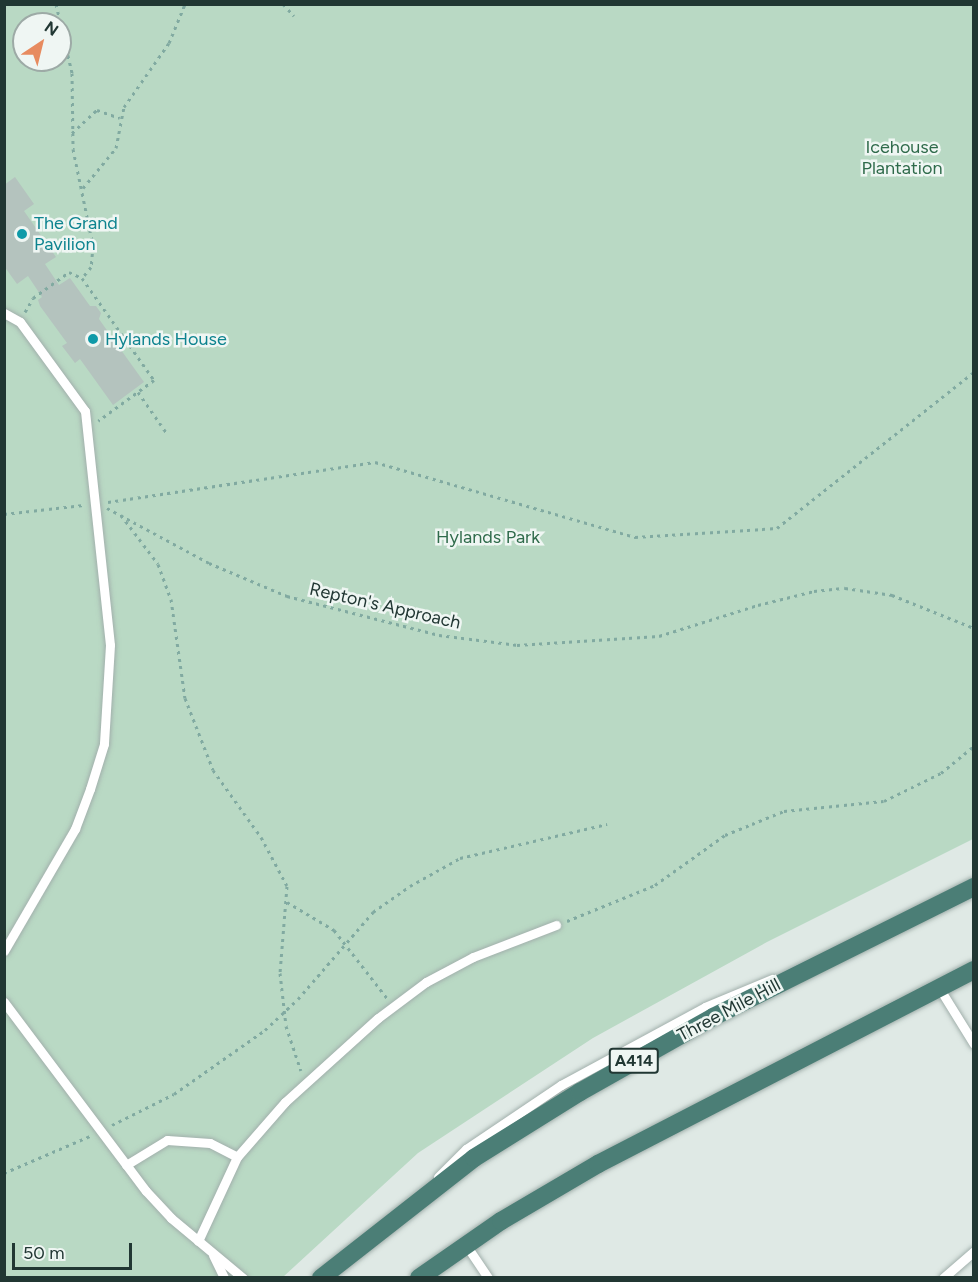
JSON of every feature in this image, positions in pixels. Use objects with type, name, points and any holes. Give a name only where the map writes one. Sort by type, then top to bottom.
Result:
[{"type":"highway","name":"Three Mile Hill","points":[[321,1278],[379,1236],[474,1158],[628,1065],[829,957],[974,888]]},
{"type":"highway","points":[[419,1278],[466,1245],[598,1164],[938,986],[974,970]]},
{"type":"lane","points":[[4,313],[20,322],[84,411],[98,504],[110,645],[104,744],[75,829],[4,951]]},
{"type":"lane","points":[[198,1241],[237,1157],[306,1083],[391,1008],[426,982],[473,957],[556,926]]},
{"type":"lane","points":[[938,986],[974,1044]]},
{"type":"lane","points":[[4,1002],[126,1165],[171,1218],[243,1278]]},
{"type":"lane","points":[[126,1165],[167,1140],[210,1143],[237,1157]]},
{"type":"lane","points":[[466,1245],[488,1278]]},
{"type":"lane","points":[[943,1278],[974,1251]]},
{"type":"lane","points":[[213,1254],[224,1278]]},
{"type":"path","points":[[56,4],[72,73],[72,133],[93,246],[91,267],[82,278]]},
{"type":"path","points":[[83,188],[116,148],[120,118],[128,99],[173,36],[185,4]]},
{"type":"path","points":[[283,4],[294,16]]},
{"type":"path","points":[[72,133],[97,110],[120,118]]},
{"type":"path","points":[[20,322],[33,298],[69,272],[82,278],[154,380],[87,430]]},
{"type":"path","points":[[4,514],[98,504],[375,462],[635,537],[777,528],[974,372]]},
{"type":"path","points":[[138,392],[168,435]]},
{"type":"path","name":"Repton's Approach","points":[[286,902],[287,886],[261,837],[213,770],[185,698],[171,599],[158,564],[120,514],[209,563],[286,597],[439,636],[517,645],[659,636],[758,605],[814,591],[845,588],[892,595],[974,628]]},
{"type":"path","points":[[556,926],[655,885],[725,835],[784,811],[884,801],[941,773],[974,746]]},
{"type":"path","points":[[4,1173],[101,1130],[174,1094],[285,1013],[345,941],[384,904],[460,858],[607,824]]},
{"type":"path","points":[[306,1083],[291,1047],[280,973],[286,902],[321,920],[345,941],[391,1008]]},
{"type":"green space","name":"Hylands Park","points":[[5,5],[973,5],[973,839],[767,942],[593,1038],[418,1153],[283,1277],[5,1278]]},
{"type":"building","points":[[15,177],[34,204],[24,211],[56,257],[45,264],[59,285],[70,278],[90,306],[96,306],[101,313],[99,319],[111,336],[118,336],[123,343],[121,350],[144,382],[113,405],[80,359],[75,363],[62,346],[67,343],[40,306],[38,300],[42,297],[28,276],[17,284],[4,266],[4,185]]},
{"type":"place","name":"The Grand Pavilion","points":[[22,234]]},
{"type":"place","name":"Hylands House","points":[[93,339]]},
{"type":"park label","name":"Icehouse Plantation","points":[[902,158]]}]
